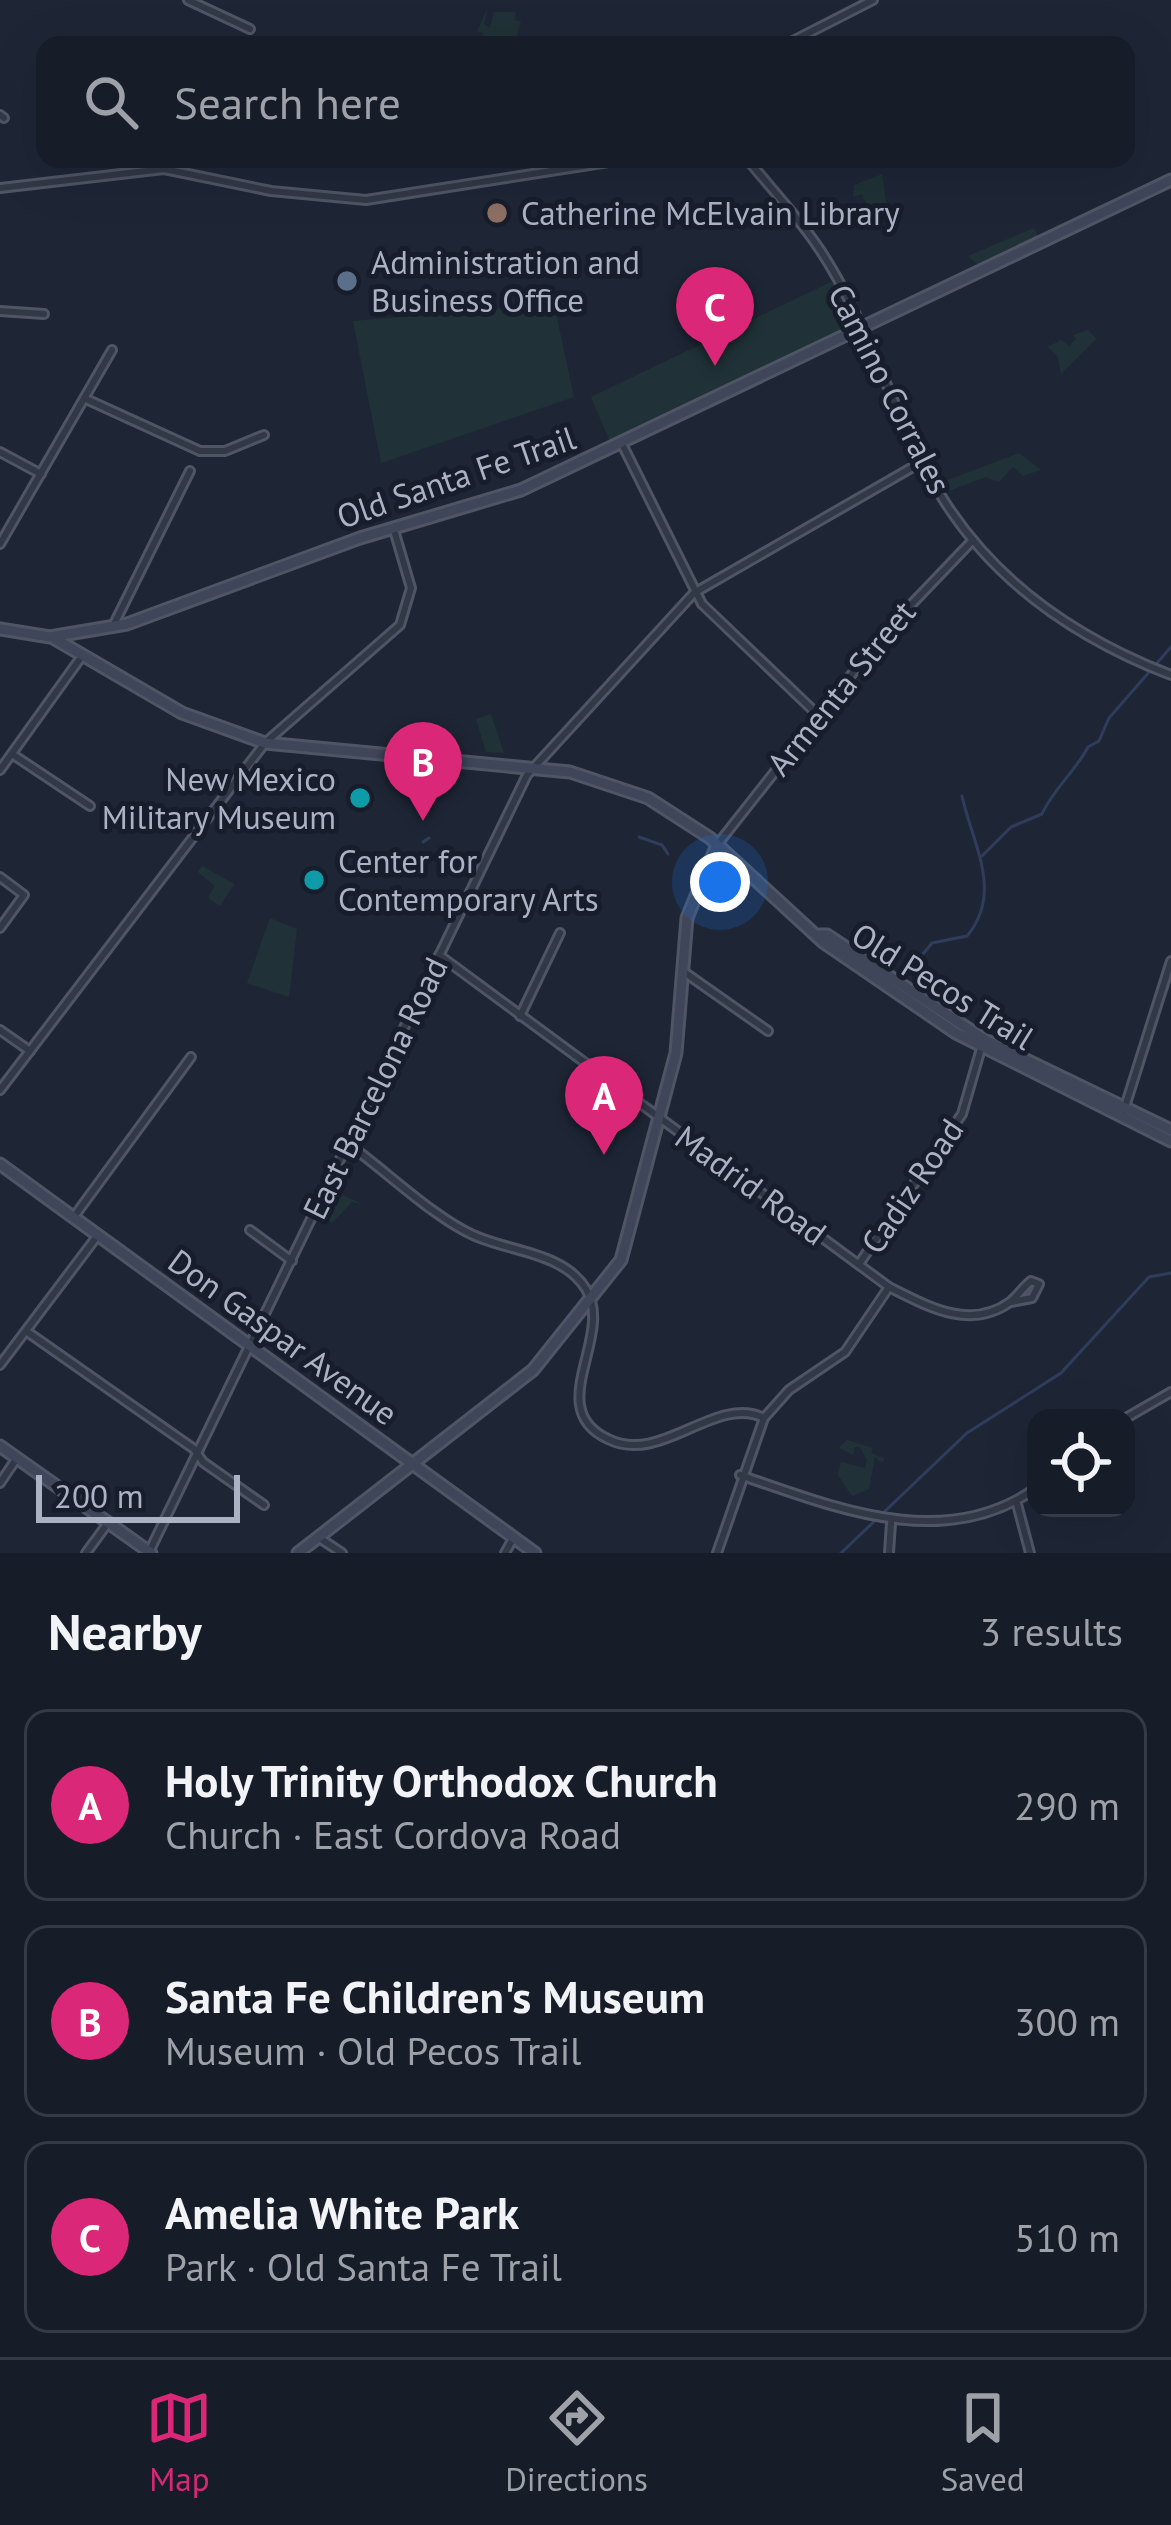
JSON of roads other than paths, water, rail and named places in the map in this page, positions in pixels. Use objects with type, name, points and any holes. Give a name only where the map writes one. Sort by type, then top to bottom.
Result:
[{"type":"street","points":[[190,0],[250,29]]},
{"type":"street","points":[[803,36],[873,0]]},
{"type":"street","points":[[0,188],[164,170],[271,191],[366,200],[570,168]]},
{"type":"street","name":"Camino Corrales","points":[[754,168],[818,246],[943,499],[974,539],[1013,583],[1058,620],[1120,655],[1171,675]]},
{"type":"street","name":"Old Santa Fe Trail","points":[[0,629],[50,637],[112,628],[394,528],[521,490],[1171,180]]},
{"type":"street","points":[[0,311],[44,314]]},
{"type":"street","points":[[0,544],[112,350]]},
{"type":"street","points":[[86,399],[200,451],[225,451],[264,434]]},
{"type":"street","points":[[622,444],[694,592],[818,715]]},
{"type":"street","points":[[0,452],[40,474]]},
{"type":"street","name":"East Barcelona Road","points":[[150,1552],[533,768],[694,592],[925,460]]},
{"type":"street","points":[[112,628],[190,471]]},
{"type":"street","points":[[0,1090],[265,742],[374,652],[407,615],[411,588],[394,528]]},
{"type":"street","name":"Armenta Street","points":[[716,844],[923,589],[974,539]]},
{"type":"street","points":[[0,770],[84,654],[94,632]]},
{"type":"street","name":"Old Pecos Trail","points":[[50,637],[182,713],[265,742],[533,768],[594,776],[631,790],[716,844],[820,935],[982,1044],[1171,1130]]},
{"type":"street","points":[[12,754],[89,806]]},
{"type":"street","points":[[298,1553],[539,1365],[623,1255],[678,1042],[690,907],[716,844]]},
{"type":"street","points":[[0,877],[24,895],[0,928]]},
{"type":"street","points":[[520,1016],[560,933]]},
{"type":"street","name":"Madrid Road","points":[[440,955],[890,1287],[950,1315],[988,1312],[1032,1298],[1040,1284],[1031,1281],[1010,1302]]},
{"type":"street","points":[[1124,1110],[1171,961]]},
{"type":"street","points":[[684,972],[768,1031]]},
{"type":"street","points":[[0,1030],[30,1051]]},
{"type":"street","name":"Cadiz Road","points":[[859,1264],[962,1114],[982,1044]]},
{"type":"street","points":[[74,1218],[191,1057]]},
{"type":"street","name":"Old Pecos Trail","points":[[1124,1110],[1171,1141]]},
{"type":"street","points":[[347,1143],[471,1235],[561,1264],[586,1289],[593,1326],[577,1395],[583,1418],[603,1438],[638,1446],[733,1413],[751,1412],[764,1418]]},
{"type":"street","name":"Don Gaspar Avenue","points":[[0,1164],[535,1553]]},
{"type":"street","points":[[250,1230],[292,1261]]},
{"type":"street","points":[[0,1365],[98,1235]]},
{"type":"street","name":"Cadiz Road","points":[[716,1553],[764,1418],[789,1390],[844,1352],[890,1287]]},
{"type":"street","points":[[26,1330],[264,1505]]},
{"type":"street","points":[[1135,1413],[1171,1392]]},
{"type":"street","points":[[0,1446],[150,1552]]},
{"type":"street","points":[[0,1483],[17,1459]]},
{"type":"street","points":[[740,1475],[891,1523],[958,1523],[1027,1495]]},
{"type":"street","points":[[1017,1503],[1030,1553]]},
{"type":"street","points":[[86,1553],[108,1522]]},
{"type":"street","points":[[890,1553],[891,1523]]},
{"type":"street","points":[[318,1537],[342,1553]]},
{"type":"street","points":[[506,1553],[514,1538]]},
{"type":"waterway","points":[[982,856],[1011,827],[1042,814],[1088,747],[1099,741],[1109,718],[1171,647]]},
{"type":"waterway","points":[[909,971],[932,943],[967,936],[978,919],[983,902],[982,867],[962,796]]},
{"type":"waterway","points":[[639,837],[662,845],[668,854]]},
{"type":"waterway","points":[[423,842],[429,838]]},
{"type":"waterway","points":[[841,1553],[967,1433],[1061,1373],[1149,1277],[1171,1273]]},
{"type":"place","name":"Catherine McElvain Library","points":[[497,213]]},
{"type":"place","name":"Administration and Business Office","points":[[347,281]]},
{"type":"place","name":"Amelia White Park","points":[[715,366]]},
{"type":"place","name":"New Mexico Military Museum","points":[[360,798]]},
{"type":"place","name":"Santa Fe Children's Museum","points":[[423,821]]},
{"type":"place","name":"Center for Contemporary Arts","points":[[314,880]]},
{"type":"place","name":"Holy Trinity Orthodox Church","points":[[604,1155]]}]
